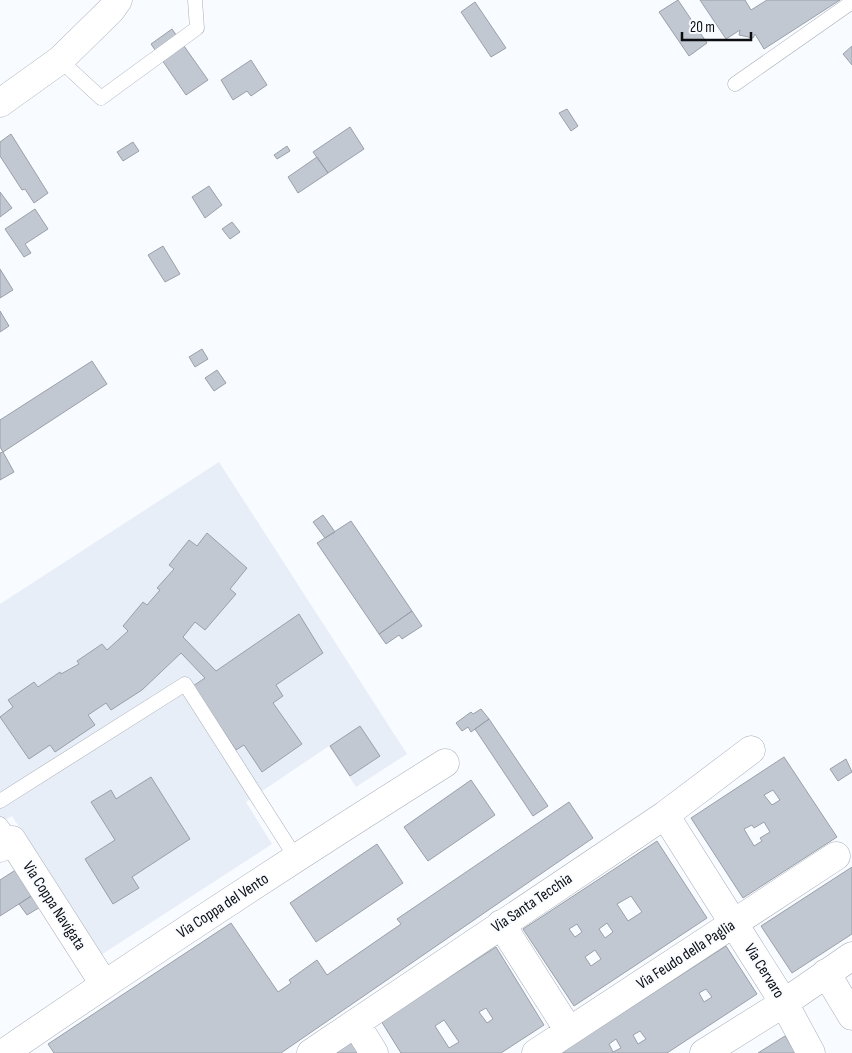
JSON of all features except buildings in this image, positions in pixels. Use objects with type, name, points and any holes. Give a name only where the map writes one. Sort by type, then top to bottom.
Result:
[{"type":"street","points":[[0,103],[60,60],[111,10],[118,0]]},
{"type":"street","name":"Via Santa Tecchia","points":[[311,1053],[665,815],[751,750]]},
{"type":"street","name":"Via Coppa del Vento","points":[[4,1053],[104,984],[445,763]]},
{"type":"street","name":"Via Cervaro","points":[[665,815],[784,1003],[811,1053]]},
{"type":"street","name":"Via Coppa Navigata","points":[[4,837],[104,984]]},
{"type":"street","name":"Via Feudo della Paglia","points":[[536,1053],[836,856]]},
{"type":"street","points":[[501,924],[569,1031]]},
{"type":"street","points":[[704,1053],[784,1003],[852,956]]},
{"type":"street","points":[[826,973],[852,1016]]},
{"type":"street","points":[[356,1024],[374,1053]]},
{"type":"lane","points":[[60,60],[101,98],[197,28],[195,0]]},
{"type":"lane","points":[[735,84],[852,2]]},
{"type":"lane","points":[[0,801],[185,684],[296,858]]},
{"type":"shaded area","points":[[219,462],[407,754],[356,787],[329,746],[246,802],[272,844],[101,955],[12,816],[0,823],[0,604]]}]
